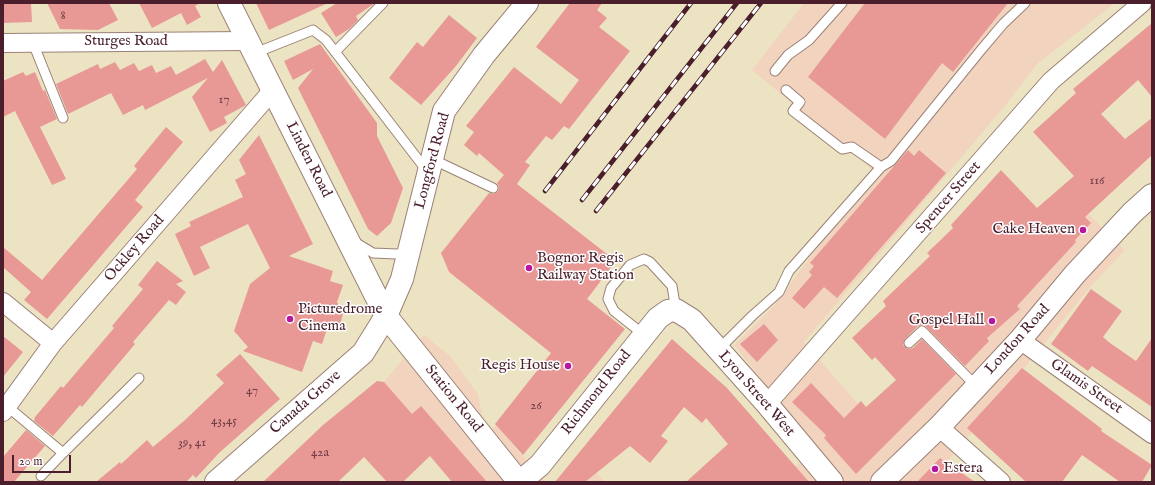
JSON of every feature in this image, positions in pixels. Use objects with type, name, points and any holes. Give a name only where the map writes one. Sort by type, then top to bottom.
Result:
[{"type":"street","name":"Linden Road","points":[[229,3],[386,316]]},
{"type":"street","name":"Longford Road","points":[[386,316],[402,279],[444,111],[484,55],[527,3]]},
{"type":"street","name":"Spencer Street","points":[[767,404],[1051,81],[1142,3]]},
{"type":"street","name":"Sturges Road","points":[[3,43],[251,47]]},
{"type":"street","name":"Ockley Road","points":[[5,409],[53,343],[272,91]]},
{"type":"street","name":"London Road","points":[[882,482],[939,426],[1020,340],[1075,274],[1132,213],[1152,195]]},
{"type":"street","points":[[3,302],[53,343]]},
{"type":"street","name":"Lyon Street West","points":[[676,310],[692,320],[767,404],[832,482]]},
{"type":"street","name":"Richmond Road","points":[[519,482],[540,465],[643,334],[658,318],[668,311],[676,310]]},
{"type":"street","name":"Canada Grove","points":[[216,482],[363,353],[386,316]]},
{"type":"street","name":"Station Road","points":[[386,316],[519,482]]},
{"type":"street","name":"Glamis Street","points":[[1020,340],[1152,434]]},
{"type":"street","points":[[939,426],[1001,482]]},
{"type":"lane","points":[[335,52],[383,3]]},
{"type":"lane","points":[[775,71],[788,55],[809,40],[842,3]]},
{"type":"lane","points":[[718,350],[752,316],[779,292],[789,271],[880,167],[891,161],[1003,24],[1025,3]]},
{"type":"lane","points":[[251,47],[313,30],[326,40],[431,167],[493,188]]},
{"type":"lane","points":[[33,43],[63,118]]},
{"type":"lane","points":[[786,90],[800,102],[793,111],[842,149],[852,147],[880,167]]},
{"type":"lane","points":[[347,237],[373,253],[398,254],[410,250]]},
{"type":"lane","points":[[643,334],[614,311],[608,299],[611,288],[630,265],[644,260],[650,262],[672,286],[676,310]]},
{"type":"lane","points":[[908,343],[922,331],[976,386]]},
{"type":"lane","points":[[41,476],[139,378]]},
{"type":"lane","points":[[5,409],[63,453]]},
{"type":"shaded area","points":[[804,3],[1115,3],[1037,64],[1005,106],[804,342],[866,413],[1069,195],[1125,250],[1092,285],[931,482],[779,482],[816,448],[734,345],[774,306],[874,171],[752,70]]},
{"type":"shaded area","points":[[424,335],[450,356],[478,394],[482,414],[490,431],[496,425],[545,482],[454,482],[382,384]]},
{"type":"shaded area","points":[[590,466],[605,482],[552,482]]},
{"type":"building","points":[[3,3],[31,3],[32,22],[3,23]]},
{"type":"building","points":[[47,3],[109,3],[118,20],[98,30],[60,29]]},
{"type":"building","points":[[139,3],[200,3],[195,6],[201,17],[187,25],[181,13],[152,28]]},
{"type":"building","points":[[256,3],[328,3],[269,30]]},
{"type":"building","points":[[337,3],[375,3],[356,16],[358,20],[349,29],[336,37],[321,13]]},
{"type":"building","points":[[570,3],[602,3],[597,10],[607,18],[599,27],[630,51],[569,129],[564,126],[552,140],[546,136],[525,162],[530,165],[517,184],[616,261],[587,299],[625,329],[523,455],[495,424],[551,353],[449,272],[441,253],[489,193],[494,194],[498,191],[499,187],[497,183],[504,175],[479,153],[477,156],[464,145],[474,132],[466,126],[514,67],[561,104],[579,80],[536,47]]},
{"type":"building","points":[[865,3],[1008,3],[953,72],[942,63],[885,139],[808,77]]},
{"type":"building","points":[[449,15],[477,38],[456,66],[421,105],[389,78],[417,42],[423,47]]},
{"type":"building","points":[[1152,23],[1152,97],[1138,80],[1101,114],[1125,139],[1152,118],[1152,155],[1085,217],[1091,223],[1075,240],[1076,242],[1017,306],[1020,309],[987,338],[989,341],[965,366],[924,325],[918,326],[905,339],[903,345],[908,349],[913,348],[922,339],[956,374],[856,474],[824,438],[826,435],[792,402],[811,383],[844,418],[861,401],[866,407],[896,380],[875,357],[872,360],[852,338],[886,306],[883,301],[930,256],[927,253],[953,228],[951,225],[1001,170],[1037,208],[1074,176],[1033,132],[1076,93],[1073,89]]},
{"type":"building","points":[[320,44],[377,123],[377,136],[403,188],[391,223],[377,236],[368,229],[298,88],[313,69],[293,80],[284,61]]},
{"type":"building","points":[[205,59],[213,72],[222,60],[246,105],[224,117],[227,123],[210,132],[192,97],[208,78],[145,110],[143,105],[123,115],[111,93],[68,114],[56,84],[98,64],[100,69],[115,62],[120,70],[134,63],[139,71],[152,65],[156,73],[171,66],[176,75]]},
{"type":"building","points":[[23,72],[26,76],[35,72],[43,91],[45,90],[57,119],[40,127],[66,179],[52,185],[15,111],[3,117],[3,81]]},
{"type":"building","points":[[166,127],[183,142],[135,200],[143,207],[47,319],[24,300],[31,292],[3,267],[3,247],[42,280],[137,169],[134,166]]},
{"type":"building","points":[[259,135],[313,244],[289,256],[333,271],[330,281],[343,285],[337,302],[343,313],[340,325],[327,329],[322,344],[313,341],[302,372],[243,351],[248,347],[234,331],[250,284],[270,268],[248,224],[200,247],[210,268],[194,276],[175,234],[191,226],[189,222],[243,197],[235,180],[246,174],[239,160]]},
{"type":"building","points":[[908,150],[914,156],[919,150],[946,173],[837,298],[824,287],[804,309],[792,298],[812,275],[809,272],[814,266],[810,263]]},
{"type":"building","points":[[157,261],[183,281],[176,284],[186,292],[176,305],[169,300],[133,342],[135,344],[82,407],[80,405],[53,436],[34,421],[35,417],[61,386],[63,388],[114,328],[112,326],[143,289],[138,285]]},
{"type":"building","points":[[1091,289],[1122,311],[1103,337],[1110,343],[1136,361],[1152,338],[1152,407],[1092,366],[1088,371],[1051,344]]},
{"type":"building","points":[[764,324],[778,340],[757,362],[740,344]]},
{"type":"building","points":[[3,336],[23,352],[3,377]]},
{"type":"building","points":[[672,339],[727,388],[809,482],[686,482],[728,444],[706,418],[702,423],[684,407],[661,436],[668,441],[650,463],[630,446],[585,482],[555,482]]},
{"type":"building","points":[[240,354],[280,399],[219,453],[196,478],[193,475],[186,482],[96,482],[120,462],[121,464],[147,440],[153,447],[185,420],[224,383],[216,375]]},
{"type":"building","points":[[1022,368],[1102,429],[1101,431],[1152,465],[1142,482],[1120,482],[1082,455],[1062,482],[1026,482],[967,428]]},
{"type":"building","points":[[377,381],[384,382],[412,414],[421,406],[487,482],[452,482],[430,456],[403,482],[387,482],[364,457],[338,482],[263,482],[323,425]]},
{"type":"building","points":[[26,430],[45,446],[14,482],[3,482],[3,457]]},
{"type":"building","points":[[940,458],[975,482],[917,482]]},
{"type":"railway","points":[[545,191],[691,3]]},
{"type":"railway","points":[[582,200],[737,3]]},
{"type":"railway","points":[[596,211],[761,3]]},
{"type":"place","name":"Cake Heaven","points":[[1083,230]]},
{"type":"place","name":"Bognor Regis Railway Station","points":[[529,268]]},
{"type":"place","name":"Picturedrome Cinema","points":[[290,319]]},
{"type":"place","name":"Gospel Hall","points":[[992,321]]},
{"type":"place","name":"Regis House","points":[[568,366]]},
{"type":"place","name":"Estera","points":[[935,469]]}]
